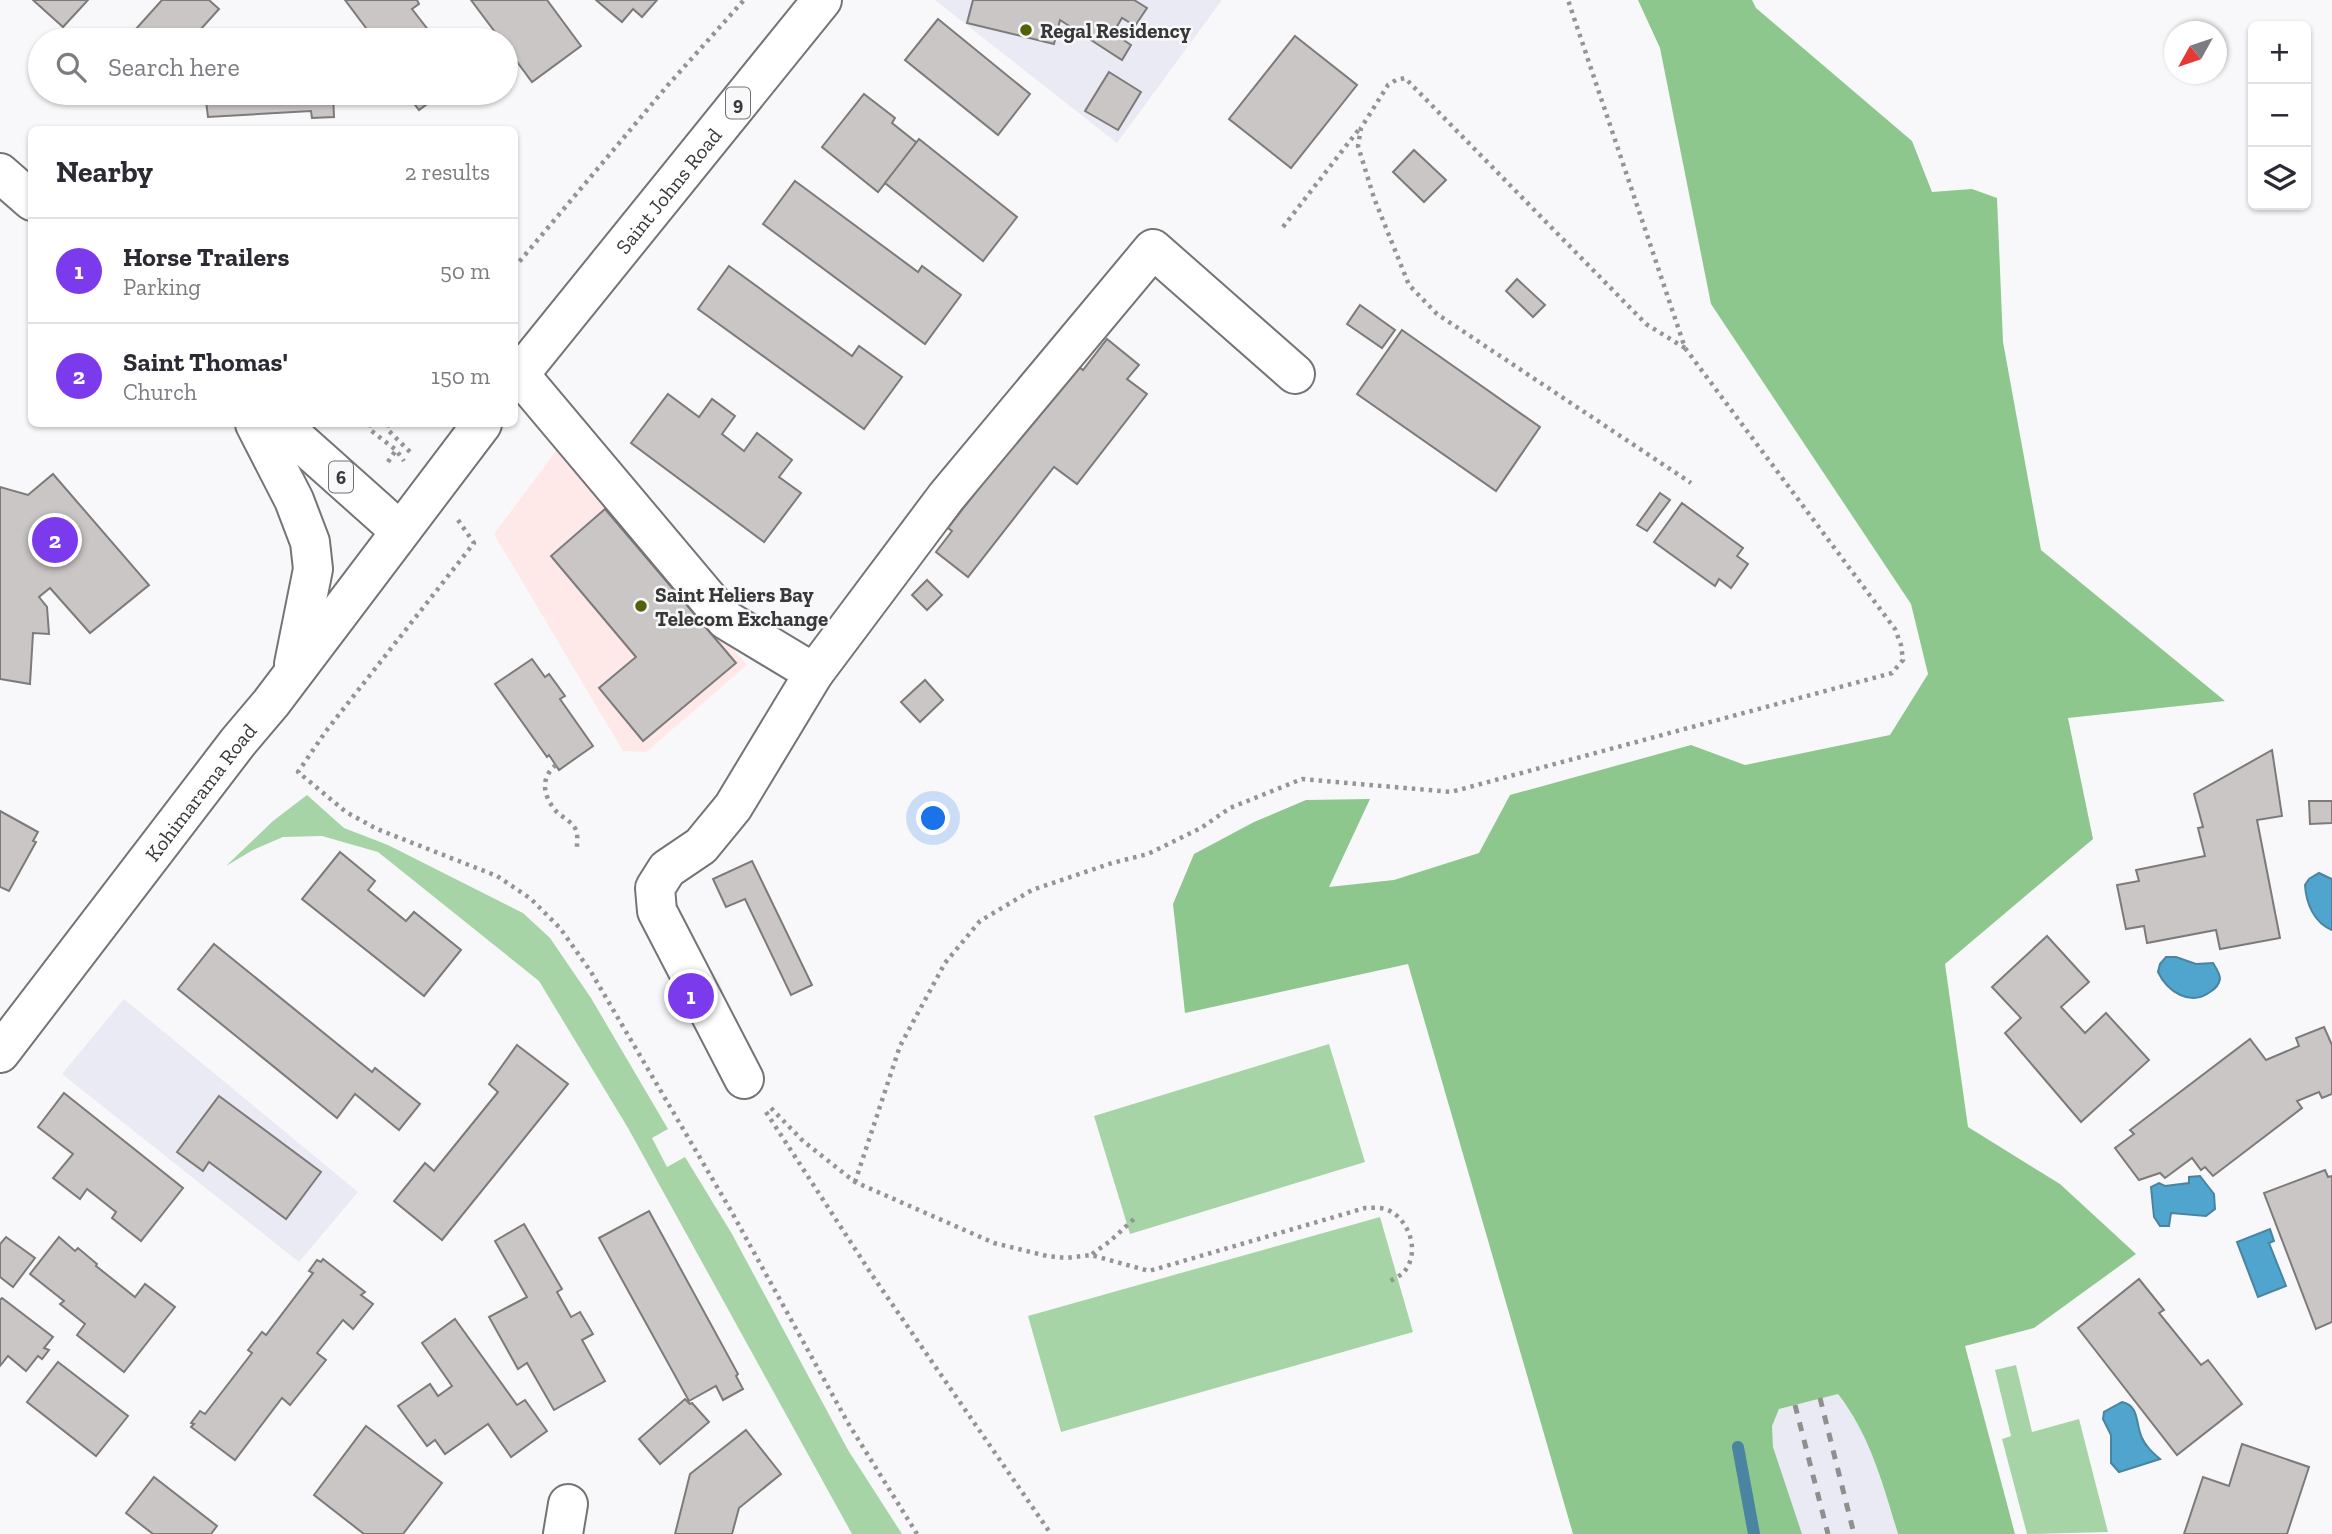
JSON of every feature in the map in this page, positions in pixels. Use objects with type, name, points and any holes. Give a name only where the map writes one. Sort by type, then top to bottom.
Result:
[{"type":"main road","name":"Saint Johns Road","points":[[518,376],[822,0]]},
{"type":"main road","points":[[0,173],[28,198]]},
{"type":"main road","points":[[744,1079],[657,911],[655,888],[667,869],[701,846],[733,807],[814,673],[946,497],[1153,249],[1295,374]]},
{"type":"main road","points":[[518,378],[726,620],[814,673]]},
{"type":"main road","points":[[257,427],[294,500],[310,542],[313,569],[293,673]]},
{"type":"main road","name":"6","points":[[283,427],[400,531]]},
{"type":"main road","points":[[400,531],[480,427]]},
{"type":"main road","name":"Kohimarama Road","points":[[0,1054],[400,531]]},
{"type":"path","points":[[518,263],[668,85],[744,0]]},
{"type":"path","points":[[855,1182],[900,1046],[946,963],[980,921],[1032,890],[1112,863],[1148,855],[1201,828],[1230,808],[1302,779],[1451,792],[1892,673],[1903,660],[1895,629],[1685,348],[1569,0]]},
{"type":"path","points":[[1283,227],[1361,128],[1388,85],[1405,78],[1646,324],[1685,348]]},
{"type":"path","points":[[1361,128],[1358,146],[1374,198],[1409,285],[1437,314],[1691,484]]},
{"type":"path","points":[[369,427],[396,450],[404,462]]},
{"type":"path","points":[[387,427],[411,453]]},
{"type":"path","points":[[388,462],[396,450]]},
{"type":"path","points":[[468,535],[474,543],[335,720],[298,772],[346,812],[377,829],[497,876],[531,899],[560,928],[591,972],[730,1209],[848,1423],[917,1534]]},
{"type":"path","points":[[556,765],[546,776],[544,785],[556,811],[568,820],[576,831],[578,847]]},
{"type":"path","points":[[744,1079],[803,1141],[855,1182],[994,1244],[1066,1258],[1091,1255],[1149,1271],[1365,1208],[1386,1209],[1398,1216],[1410,1231],[1412,1259],[1404,1272],[1389,1282]]},
{"type":"path","points":[[744,1079],[872,1275],[1051,1534]]},
{"type":"path","points":[[1091,1255],[1134,1219]]},
{"type":"shaded area","points":[[935,0],[1222,0],[1117,143]]},
{"type":"shaded area","points":[[559,447],[747,665],[646,752],[623,751],[494,534]]},
{"type":"shaded area","points":[[124,999],[358,1192],[299,1262],[62,1074]]},
{"type":"shaded area","points":[[1838,1394],[1859,1424],[1878,1467],[1898,1534],[1802,1534],[1773,1447],[1772,1425],[1779,1409]]},
{"type":"green space","points":[[1638,0],[1752,0],[1756,8],[1912,141],[1932,192],[1972,189],[1997,198],[2003,342],[2041,550],[2225,701],[2068,718],[2093,839],[1945,964],[1968,1127],[2060,1184],[2136,1254],[2034,1328],[1965,1346],[2015,1534],[1898,1534],[1867,1443],[1838,1394],[1779,1409],[1772,1426],[1773,1447],[1802,1534],[1573,1534],[1408,964],[1185,1013],[1173,904],[1194,854],[1254,822],[1306,800],[1370,799],[1329,887],[1394,880],[1479,853],[1510,795],[1691,745],[1745,765],[1890,735],[1928,674],[1911,604],[1711,304],[1660,48]]},
{"type":"green space","points":[[307,795],[344,828],[388,845],[523,913],[550,938],[591,998],[668,1129],[652,1138],[667,1167],[685,1157],[732,1234],[848,1450],[902,1534],[852,1534],[628,1128],[539,981],[378,852],[322,836],[283,837],[226,866],[273,821]]},
{"type":"green space","points":[[1329,1044],[1365,1162],[1130,1234],[1094,1116]]},
{"type":"green space","points":[[1380,1217],[1413,1332],[1061,1432],[1028,1316]]},
{"type":"green space","points":[[2016,1365],[2032,1432],[2079,1419],[2108,1532],[2027,1534],[2002,1439],[2011,1436],[1995,1370]]},
{"type":"water","points":[[2319,873],[2332,879],[2332,930],[2320,923],[2307,899],[2305,885]]},
{"type":"water","points":[[2166,957],[2176,957],[2196,964],[2213,963],[2219,975],[2219,983],[2214,990],[2202,996],[2195,998],[2180,995],[2167,985],[2158,972]]},
{"type":"water","points":[[2200,1176],[2214,1194],[2215,1209],[2206,1216],[2171,1213],[2169,1226],[2160,1226],[2154,1217],[2151,1187],[2159,1183],[2165,1186],[2189,1183],[2189,1177]]},
{"type":"water","points":[[2270,1229],[2274,1241],[2269,1243],[2286,1286],[2258,1297],[2237,1242]]},
{"type":"water","points":[[2122,1402],[2132,1407],[2144,1441],[2160,1459],[2119,1472],[2111,1463],[2111,1435],[2103,1419],[2104,1412]]},
{"type":"building","points":[[33,0],[88,0],[63,27]]},
{"type":"building","points":[[162,0],[209,0],[219,9],[202,28],[137,28]]},
{"type":"building","points":[[345,0],[417,0],[419,4],[412,9],[427,28],[366,28]]},
{"type":"building","points":[[471,0],[547,0],[581,46],[532,82],[518,63],[518,28],[492,28]]},
{"type":"building","points":[[596,0],[657,0],[642,17],[633,9],[622,22]]},
{"type":"building","name":"Regal Residency","points":[[973,0],[1134,0],[1147,8],[1135,26],[1122,18],[1113,33],[1131,45],[1122,60],[1060,20],[1054,44],[967,23]]},
{"type":"building","points":[[938,19],[1030,94],[998,135],[905,60]]},
{"type":"building","points":[[1295,36],[1357,85],[1291,168],[1229,119]]},
{"type":"building","points":[[1109,72],[1141,92],[1118,130],[1085,111]]},
{"type":"building","points":[[864,94],[895,118],[892,123],[917,143],[878,192],[822,147]]},
{"type":"building","points":[[206,105],[334,105],[334,117],[312,118],[311,111],[208,117]]},
{"type":"building","points":[[919,139],[1017,217],[983,261],[885,183]]},
{"type":"building","points":[[1414,150],[1446,180],[1424,202],[1393,172]]},
{"type":"building","points":[[795,181],[918,272],[922,266],[961,295],[925,344],[763,224]]},
{"type":"building","points":[[729,266],[852,356],[859,346],[902,377],[864,429],[698,309]]},
{"type":"building","points":[[1517,279],[1545,305],[1533,317],[1506,291]]},
{"type":"building","points":[[1360,305],[1395,330],[1382,348],[1347,324]]},
{"type":"building","points":[[1402,330],[1540,427],[1496,491],[1357,394]]},
{"type":"building","points":[[1107,339],[1139,365],[1127,379],[1147,394],[1077,484],[1054,467],[968,577],[936,552],[952,531],[948,528],[1075,364],[1083,370]]},
{"type":"building","points":[[668,394],[699,417],[712,399],[735,416],[722,434],[744,451],[757,433],[792,460],[779,477],[801,493],[764,542],[631,443]]},
{"type":"building","points":[[53,474],[149,585],[90,633],[50,588],[39,597],[47,607],[49,634],[33,633],[30,684],[0,679],[0,487],[28,495]]},
{"type":"building","points":[[1660,493],[1670,500],[1647,531],[1637,525]]},
{"type":"building","points":[[1682,503],[1743,548],[1737,556],[1748,564],[1731,588],[1719,579],[1715,586],[1654,542]]},
{"type":"building","name":"Saint Heliers Bay Telecom Exchange","points":[[605,509],[736,663],[643,741],[599,688],[636,657],[551,556]]},
{"type":"building","points":[[927,580],[942,595],[927,610],[912,595]]},
{"type":"building","points":[[532,659],[545,677],[549,674],[565,696],[560,699],[593,746],[559,770],[495,684]]},
{"type":"building","points":[[925,680],[943,700],[920,722],[901,702]]},
{"type":"building","points":[[2272,750],[2282,816],[2257,820],[2280,938],[2220,949],[2216,930],[2147,943],[2144,926],[2126,929],[2117,885],[2139,881],[2136,870],[2205,856],[2198,828],[2203,827],[2194,794]]},
{"type":"building","points":[[2309,801],[2332,801],[2332,823],[2310,824]]},
{"type":"building","points":[[0,811],[38,832],[33,841],[36,842],[9,891],[0,887]]},
{"type":"building","points":[[340,852],[375,881],[368,890],[406,921],[414,912],[461,950],[424,996],[302,899]]},
{"type":"building","points":[[752,861],[812,985],[791,995],[745,899],[726,907],[713,879]]},
{"type":"building","points":[[2047,936],[2089,982],[2061,1007],[2085,1033],[2106,1013],[2149,1060],[2081,1122],[2005,1033],[2021,1018],[1992,987]]},
{"type":"building","points":[[214,944],[372,1072],[375,1068],[420,1104],[399,1130],[355,1094],[337,1118],[178,989]]},
{"type":"building","points":[[2324,1027],[2332,1045],[2332,1094],[2322,1098],[2319,1092],[2297,1101],[2302,1108],[2213,1176],[2205,1167],[2201,1170],[2192,1158],[2165,1178],[2160,1173],[2139,1180],[2115,1148],[2134,1134],[2130,1130],[2250,1039],[2266,1060],[2299,1046],[2296,1038]]},
{"type":"building","points":[[517,1045],[568,1084],[442,1240],[394,1201],[425,1163],[434,1171],[498,1092],[489,1084]]},
{"type":"building","points":[[64,1093],[183,1188],[141,1241],[112,1218],[116,1212],[87,1189],[80,1199],[53,1178],[73,1154],[38,1127]]},
{"type":"building","points":[[219,1096],[321,1172],[286,1219],[209,1162],[203,1171],[177,1152]]},
{"type":"building","points":[[2325,1170],[2328,1177],[2332,1176],[2332,1322],[2316,1329],[2264,1193]]},
{"type":"building","points":[[649,1211],[738,1374],[736,1376],[743,1389],[723,1400],[716,1386],[689,1401],[599,1238]]},
{"type":"building","points":[[524,1224],[562,1289],[557,1292],[571,1317],[580,1312],[593,1334],[582,1340],[605,1381],[554,1410],[527,1363],[518,1369],[489,1317],[527,1297],[495,1241]]},
{"type":"building","points":[[6,1237],[35,1258],[13,1287],[0,1277],[0,1244]]},
{"type":"building","points":[[59,1237],[75,1251],[78,1248],[135,1297],[145,1284],[175,1307],[124,1372],[77,1335],[85,1324],[60,1304],[64,1301],[30,1274]]},
{"type":"building","points":[[323,1259],[365,1292],[361,1295],[373,1304],[353,1329],[343,1320],[317,1353],[326,1360],[290,1405],[282,1398],[235,1460],[191,1427],[194,1424],[191,1423],[200,1411],[205,1414],[252,1353],[248,1350],[262,1332],[266,1335],[313,1273],[309,1271],[317,1260],[321,1262]]},
{"type":"building","points":[[2139,1279],[2164,1310],[2159,1313],[2201,1365],[2208,1360],[2242,1404],[2177,1455],[2078,1328]]},
{"type":"building","points":[[2,1298],[53,1337],[44,1348],[49,1350],[42,1359],[38,1356],[26,1371],[8,1356],[0,1366]]},
{"type":"building","points":[[455,1319],[517,1405],[525,1400],[547,1431],[511,1457],[488,1424],[445,1454],[435,1440],[427,1446],[398,1406],[430,1384],[438,1396],[452,1386],[422,1343]]},
{"type":"building","points":[[58,1362],[128,1416],[96,1456],[27,1402]]},
{"type":"building","points":[[685,1399],[709,1422],[660,1464],[639,1439]]},
{"type":"building","points":[[366,1426],[442,1483],[403,1534],[364,1534],[314,1495]]},
{"type":"building","points":[[746,1430],[781,1474],[739,1508],[732,1534],[675,1534],[690,1474]]},
{"type":"building","points":[[2242,1444],[2309,1467],[2287,1534],[2184,1534],[2203,1477],[2229,1486]]},
{"type":"building","points":[[154,1477],[217,1526],[211,1534],[153,1534],[126,1513]]},
{"type":"waterway","points":[[1738,1447],[1754,1534]]},
{"type":"railway","points":[[1820,1398],[1854,1534]]},
{"type":"railway","points":[[1795,1405],[1828,1534]]},
{"type":"place","name":"Regal Residency","points":[[1026,30]]},
{"type":"place","name":"Saint Thomas'","points":[[55,540]]},
{"type":"place","name":"Saint Heliers Bay Telecom Exchange","points":[[641,606]]},
{"type":"place","name":"Horse Trailers","points":[[691,996]]}]
